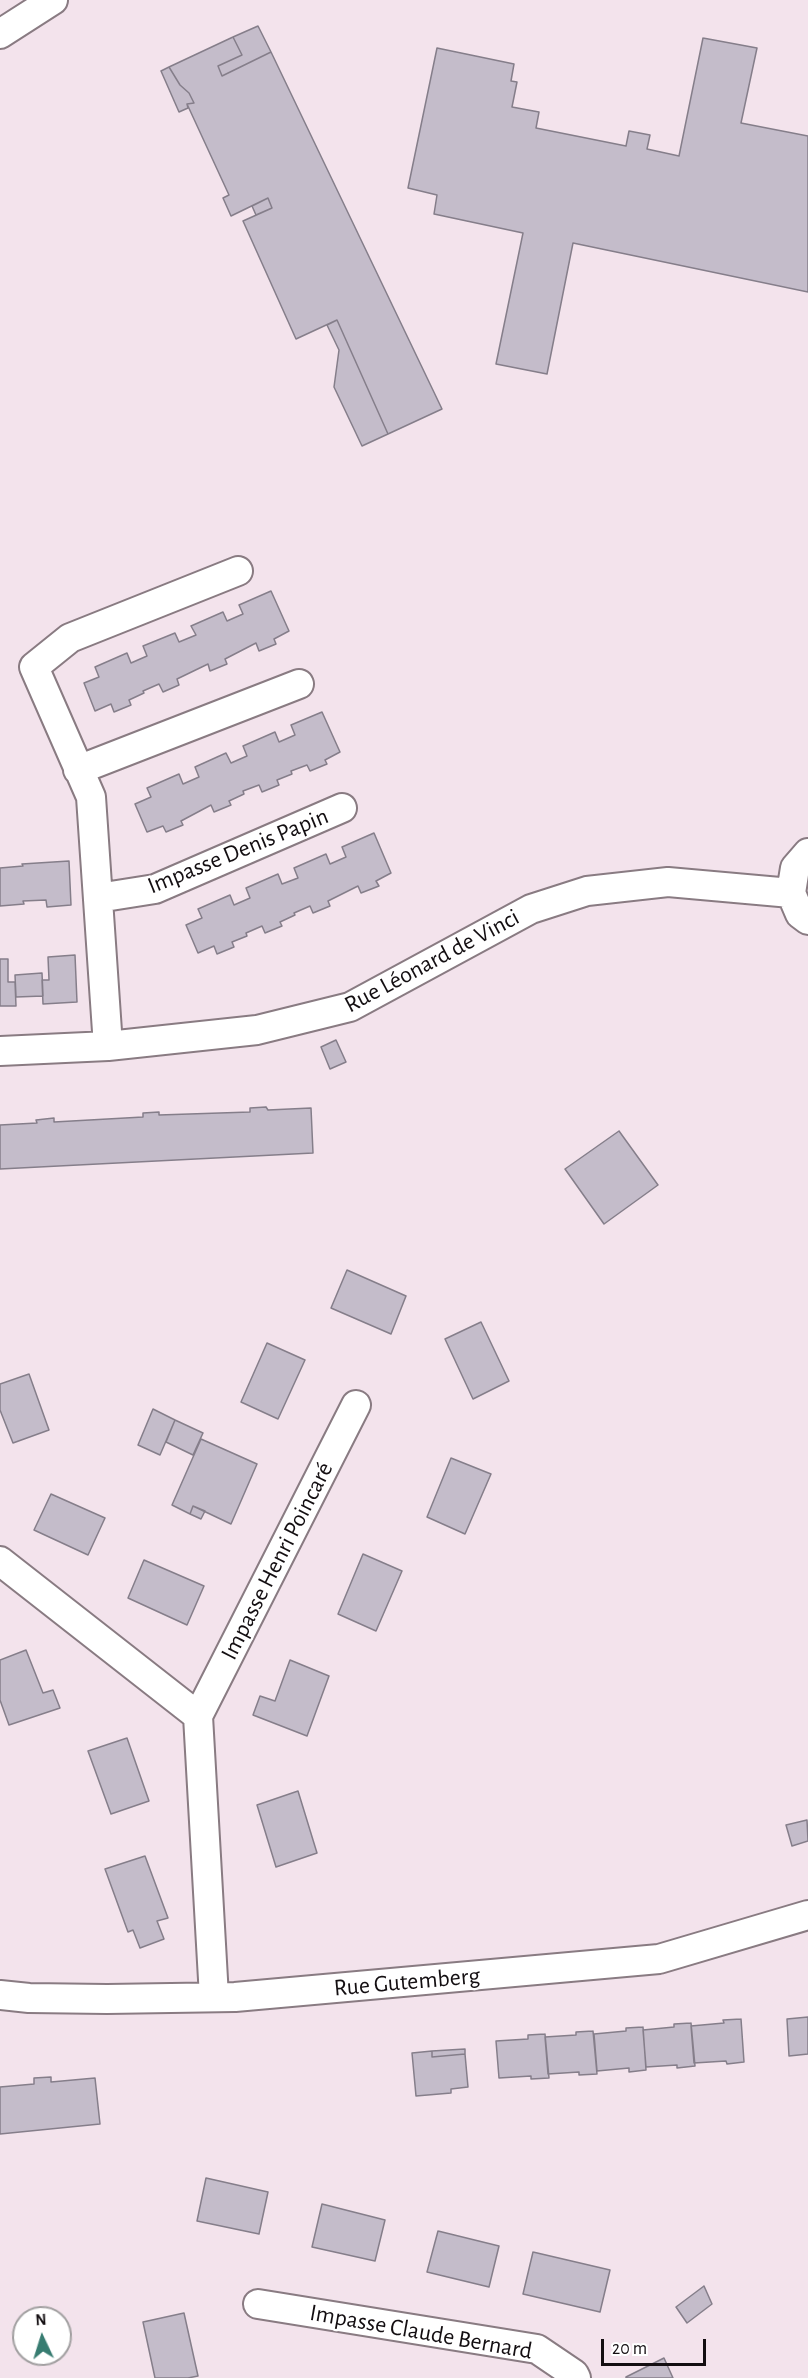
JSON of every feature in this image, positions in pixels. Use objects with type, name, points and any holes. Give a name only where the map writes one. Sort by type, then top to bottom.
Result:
[{"type":"street","points":[[0,34],[53,0]]},
{"type":"street","points":[[108,1046],[91,797],[34,667],[70,638],[238,571]]},
{"type":"street","points":[[78,770],[299,684]]},
{"type":"street","name":"Impasse Denis Papin","points":[[98,898],[155,889],[342,808]]},
{"type":"street","points":[[808,853],[795,867],[791,893],[800,914],[808,920]]},
{"type":"street","name":"Rue Léonard de Vinci","points":[[0,1051],[108,1046],[257,1030],[351,1007],[531,909],[587,891],[668,882],[791,893]]},
{"type":"street","name":"Impasse Henri Poincaré","points":[[198,1716],[356,1405]]},
{"type":"street","points":[[0,1561],[198,1716],[214,1997]]},
{"type":"street","name":"Rue Gutemberg","points":[[0,1995],[29,1998],[107,1999],[214,1997],[659,1959],[808,1915]]},
{"type":"street","name":"Impasse Claude Bernard","points":[[258,2304],[537,2349],[574,2374],[576,2378]]},
{"type":"building","points":[[258,26],[271,52],[222,76],[218,66],[242,55],[233,37]]},
{"type":"building","points":[[233,37],[242,55],[218,66],[222,76],[271,52],[442,409],[388,434],[337,320],[296,339],[243,221],[272,208],[268,198],[231,216],[223,198],[229,195],[187,104],[194,103],[169,67]]},
{"type":"building","points":[[703,38],[757,48],[741,123],[808,136],[808,292],[573,243],[547,374],[496,364],[523,233],[434,214],[437,195],[408,188],[437,48],[514,64],[511,81],[517,82],[512,107],[539,112],[536,128],[626,146],[629,131],[650,135],[647,149],[679,156]]},
{"type":"building","points":[[169,67],[194,103],[187,104],[188,108],[179,112],[161,71]]},
{"type":"building","points":[[268,198],[272,208],[256,215],[252,206]]},
{"type":"building","points":[[337,320],[388,434],[362,446],[334,387],[339,350],[327,325]]},
{"type":"building","points":[[271,591],[289,631],[274,639],[276,644],[259,651],[256,643],[225,659],[227,664],[210,671],[208,664],[177,679],[179,685],[163,692],[159,684],[129,700],[131,705],[114,712],[111,704],[95,711],[84,683],[99,677],[95,667],[127,653],[131,663],[147,656],[143,646],[175,633],[179,642],[196,635],[191,626],[223,612],[227,621],[243,614],[239,605]]},
{"type":"building","points":[[322,712],[340,752],[325,760],[327,764],[310,771],[307,765],[291,771],[292,774],[277,780],[279,785],[262,792],[259,785],[243,791],[244,794],[229,801],[231,805],[214,812],[211,805],[181,821],[183,825],[166,832],[163,826],[147,832],[135,804],[151,797],[147,788],[179,774],[183,784],[199,777],[195,767],[226,753],[231,763],[247,756],[243,746],[275,732],[279,742],[295,735],[291,725]]},
{"type":"building","points":[[374,833],[391,873],[376,881],[379,886],[361,893],[358,886],[328,901],[330,906],[313,913],[310,906],[280,922],[282,926],[265,933],[262,926],[232,942],[234,947],[217,954],[214,946],[198,953],[186,925],[202,918],[198,909],[230,895],[234,905],[250,898],[246,888],[278,874],[282,884],[298,878],[294,868],[326,854],[330,864],[346,857],[342,847]]},
{"type":"building","points":[[69,861],[71,905],[47,907],[46,900],[23,901],[24,904],[0,906],[0,868]]},
{"type":"building","points":[[75,955],[77,1002],[43,1004],[42,980],[49,980],[48,957]]},
{"type":"building","points":[[0,959],[8,959],[8,982],[15,982],[16,1006],[0,1006]]},
{"type":"building","points":[[42,973],[43,996],[16,997],[15,975]]},
{"type":"building","points":[[336,1040],[346,1062],[330,1069],[321,1047]]},
{"type":"building","points":[[266,1107],[268,1110],[311,1108],[313,1153],[0,1169],[0,1125],[37,1123],[36,1120],[54,1118],[54,1122],[143,1117],[143,1113],[159,1112],[159,1115],[250,1112],[250,1108]]},
{"type":"building","points":[[619,1131],[658,1185],[604,1224],[565,1169]]},
{"type":"building","points":[[347,1270],[406,1296],[391,1334],[331,1308]]},
{"type":"building","points":[[481,1322],[509,1381],[473,1399],[445,1339]]},
{"type":"building","points":[[267,1343],[305,1360],[278,1419],[241,1402]]},
{"type":"building","points":[[29,1374],[49,1430],[13,1443],[0,1410],[0,1384]]},
{"type":"building","points":[[153,1409],[175,1420],[160,1455],[138,1445]]},
{"type":"building","points":[[175,1420],[203,1433],[193,1455],[166,1442]]},
{"type":"building","points":[[201,1439],[257,1464],[231,1524],[193,1506],[190,1514],[172,1505]]},
{"type":"building","points":[[451,1458],[491,1474],[465,1534],[427,1517]]},
{"type":"building","points":[[51,1494],[105,1518],[88,1555],[34,1530]]},
{"type":"building","points":[[193,1506],[205,1511],[201,1519],[190,1514]]},
{"type":"building","points":[[363,1554],[402,1571],[376,1631],[338,1614]]},
{"type":"building","points":[[144,1560],[204,1586],[187,1625],[128,1598]]},
{"type":"building","points":[[26,1650],[43,1693],[53,1690],[60,1708],[9,1725],[0,1700],[0,1660]]},
{"type":"building","points":[[290,1660],[329,1676],[307,1736],[253,1715],[260,1696],[275,1701]]},
{"type":"building","points":[[127,1738],[149,1801],[111,1814],[88,1751]]},
{"type":"building","points":[[298,1791],[317,1853],[276,1867],[257,1805]]},
{"type":"building","points":[[807,1820],[808,1841],[792,1846],[786,1825]]},
{"type":"building","points":[[145,1856],[168,1918],[157,1921],[164,1939],[140,1948],[133,1930],[128,1932],[105,1869]]},
{"type":"building","points":[[808,2017],[808,2054],[789,2056],[787,2019]]},
{"type":"building","points":[[741,2019],[744,2062],[694,2063],[691,2026]]},
{"type":"building","points":[[691,2023],[695,2066],[646,2067],[643,2030]]},
{"type":"building","points":[[643,2027],[646,2070],[629,2072],[629,2068],[597,2071],[594,2034]]},
{"type":"building","points":[[593,2031],[597,2074],[579,2075],[579,2072],[548,2074],[545,2037],[576,2035],[576,2032]]},
{"type":"building","points":[[545,2034],[549,2078],[531,2079],[531,2076],[499,2078],[496,2041],[528,2039],[528,2035]]},
{"type":"building","points":[[465,2049],[465,2054],[432,2057],[432,2051]]},
{"type":"building","points":[[432,2051],[432,2057],[465,2054],[468,2087],[451,2089],[451,2093],[416,2096],[412,2053]]},
{"type":"building","points":[[51,2077],[51,2082],[95,2078],[100,2124],[0,2134],[0,2087],[34,2084],[34,2078]]},
{"type":"building","points":[[206,2178],[268,2192],[259,2234],[197,2221]]},
{"type":"building","points":[[322,2204],[385,2220],[375,2261],[312,2247]]},
{"type":"building","points":[[438,2231],[499,2246],[489,2287],[427,2272]]},
{"type":"building","points":[[533,2252],[610,2270],[600,2312],[523,2294]]},
{"type":"building","points":[[704,2286],[712,2304],[687,2323],[676,2307]]},
{"type":"building","points":[[184,2313],[198,2376],[155,2378],[143,2322]]},
{"type":"building","points":[[664,2358],[673,2378],[626,2378],[626,2377]]}]
